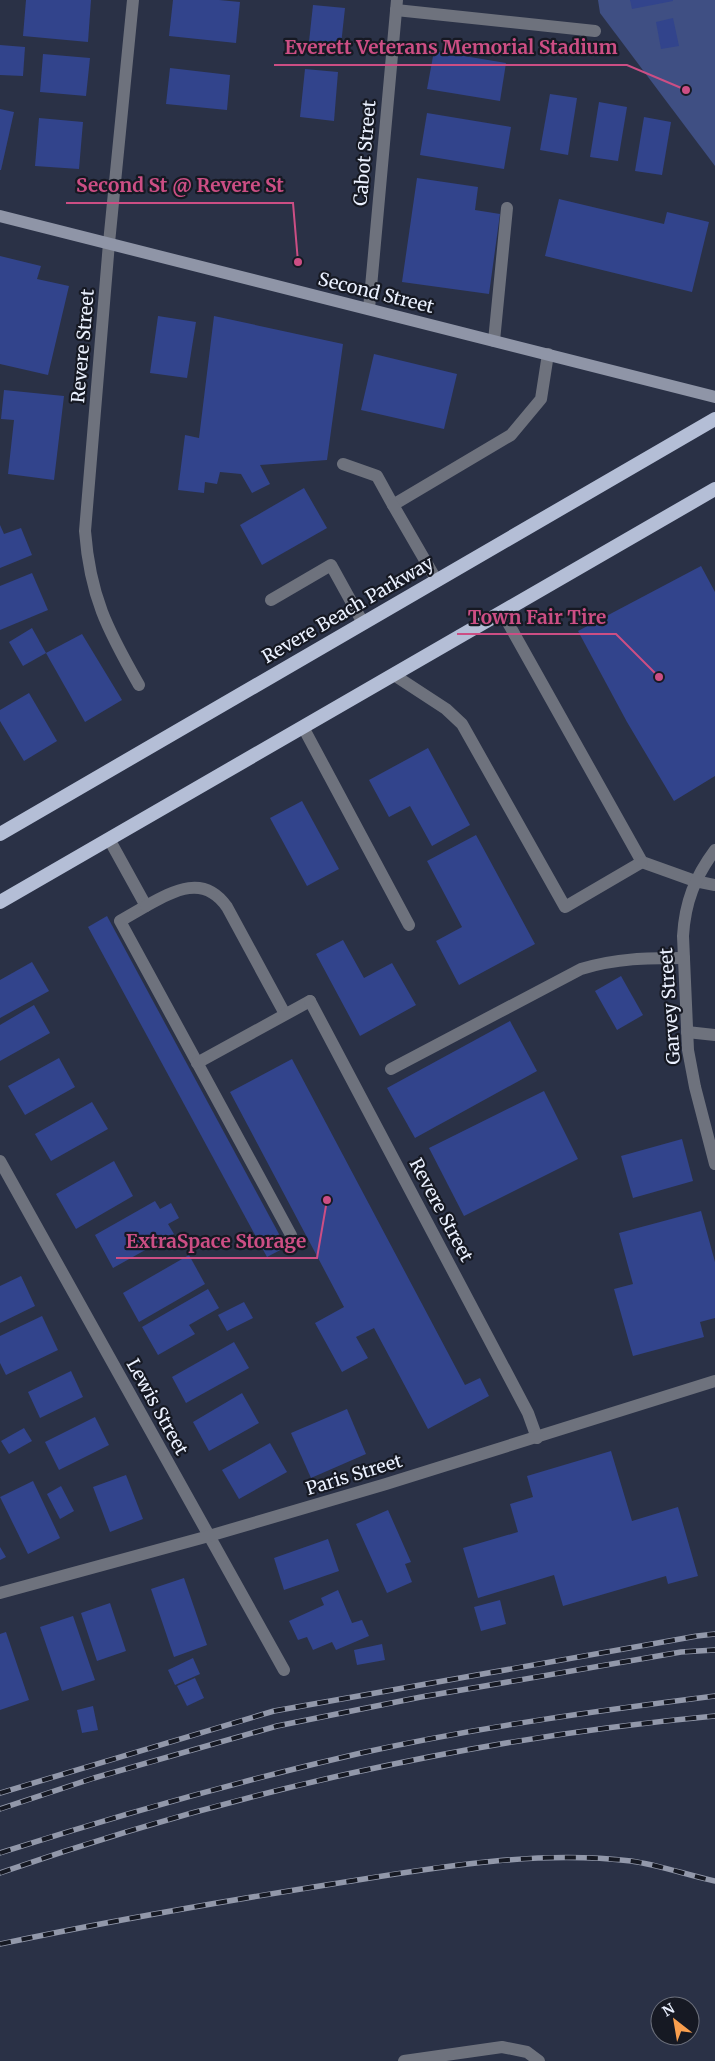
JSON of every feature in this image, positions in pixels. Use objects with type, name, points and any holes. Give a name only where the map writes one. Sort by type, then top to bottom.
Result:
[{"type":"highway","name":"Revere Beach Parkway","points":[[0,834],[715,419]]},
{"type":"highway","points":[[0,902],[715,489]]},
{"type":"main road","name":"Second Street","points":[[0,216],[715,397]]},
{"type":"street","name":"Revere Street","points":[[133,0],[109,243],[85,531],[87,557],[97,602],[116,644],[139,685]]},
{"type":"street","points":[[397,5],[595,32]]},
{"type":"street","name":"Cabot Street","points":[[368,310],[397,5]]},
{"type":"street","points":[[494,341],[507,208]]},
{"type":"street","points":[[393,505],[511,435],[541,399],[548,354]]},
{"type":"street","points":[[343,464],[376,476],[436,581]]},
{"type":"street","points":[[271,600],[331,565],[364,623]]},
{"type":"street","points":[[502,612],[642,862],[695,881],[715,885]]},
{"type":"street","points":[[394,675],[446,709],[462,724],[565,907],[642,862]]},
{"type":"street","points":[[303,727],[408,925]]},
{"type":"street","points":[[109,839],[146,906]]},
{"type":"street","name":"Garvey Street","points":[[715,850],[695,881],[689,895],[684,921],[687,1032],[695,1087],[715,1164]]},
{"type":"street","points":[[197,1063],[285,1014],[228,906],[215,893],[206,888],[182,889],[170,893],[120,920],[197,1063],[290,1235]]},
{"type":"street","points":[[391,1068],[581,969],[612,960],[684,958]]},
{"type":"street","name":"Revere Street","points":[[285,1014],[310,1001],[528,1413],[536,1438]]},
{"type":"street","points":[[687,1032],[715,1035]]},
{"type":"street","name":"Lewis Street","points":[[0,1162],[284,1670]]},
{"type":"street","name":"Paris Street","points":[[0,1593],[209,1536],[536,1438],[715,1381]]},
{"type":"street","points":[[404,2061],[502,2047],[527,2052],[539,2061]]},
{"type":"shaded area","points":[[598,0],[715,0],[715,166],[600,13]]},
{"type":"building","points":[[26,0],[91,0],[88,42],[23,36]]},
{"type":"building","points":[[173,0],[240,2],[236,43],[169,36]]},
{"type":"building","points":[[630,0],[673,0],[673,1],[632,9]]},
{"type":"building","points":[[313,5],[345,8],[340,54],[308,51]]},
{"type":"building","points":[[673,18],[679,46],[661,49],[656,22]]},
{"type":"building","points":[[0,45],[25,47],[23,76],[0,75]]},
{"type":"building","points":[[434,51],[506,63],[500,101],[427,89]]},
{"type":"building","points":[[43,54],[90,58],[86,96],[40,92]]},
{"type":"building","points":[[170,68],[230,75],[227,110],[166,104]]},
{"type":"building","points":[[305,69],[338,72],[334,121],[300,117]]},
{"type":"building","points":[[550,94],[577,98],[568,155],[540,150]]},
{"type":"building","points":[[599,102],[627,107],[618,161],[590,157]]},
{"type":"building","points":[[0,109],[14,112],[1,170],[0,170]]},
{"type":"building","points":[[427,113],[511,127],[504,169],[420,155]]},
{"type":"building","points":[[644,117],[671,122],[662,175],[635,171]]},
{"type":"building","points":[[39,118],[83,122],[79,169],[35,166]]},
{"type":"building","points":[[417,178],[478,187],[475,210],[500,214],[489,294],[402,282]]},
{"type":"building","points":[[559,199],[664,224],[667,212],[709,222],[692,292],[545,256]]},
{"type":"building","points":[[0,256],[41,266],[37,279],[69,286],[48,375],[0,364]]},
{"type":"building","points":[[158,316],[196,322],[187,378],[150,373]]},
{"type":"building","points":[[214,316],[343,344],[327,460],[260,465],[270,484],[252,493],[241,474],[220,472],[217,484],[205,482],[204,493],[178,490],[185,435],[199,438]]},
{"type":"building","points":[[374,354],[457,374],[444,429],[361,410]]},
{"type":"building","points":[[4,390],[64,396],[54,480],[8,474],[14,420],[1,419]]},
{"type":"building","points":[[304,488],[327,528],[262,565],[240,525]]},
{"type":"building","points":[[0,525],[4,534],[21,528],[32,555],[0,568]]},
{"type":"building","points":[[701,566],[715,592],[715,776],[674,801],[627,722],[578,631]]},
{"type":"building","points":[[32,573],[48,610],[0,630],[0,586]]},
{"type":"building","points":[[32,628],[46,653],[23,666],[9,642]]},
{"type":"building","points":[[82,634],[122,700],[85,722],[46,653]]},
{"type":"building","points":[[29,693],[57,741],[24,761],[0,721],[0,710]]},
{"type":"building","points":[[428,748],[470,825],[432,846],[410,806],[389,817],[369,780]]},
{"type":"building","points":[[302,801],[339,869],[307,886],[270,818]]},
{"type":"building","points":[[476,835],[535,944],[459,985],[436,941],[462,927],[427,861]]},
{"type":"building","points":[[107,916],[286,1247],[267,1257],[88,927]]},
{"type":"building","points":[[343,940],[364,978],[392,963],[416,1005],[360,1036],[316,954]]},
{"type":"building","points":[[32,962],[49,991],[0,1018],[0,980]]},
{"type":"building","points":[[621,976],[643,1015],[617,1030],[595,991]]},
{"type":"building","points":[[34,1005],[50,1033],[0,1061],[0,1025]]},
{"type":"building","points":[[510,1021],[537,1071],[415,1138],[387,1088]]},
{"type":"building","points":[[59,1058],[75,1087],[25,1115],[8,1086]]},
{"type":"building","points":[[292,1059],[465,1385],[480,1378],[489,1396],[428,1429],[374,1328],[356,1337],[368,1358],[342,1372],[315,1323],[344,1307],[230,1092]]},
{"type":"building","points":[[544,1091],[578,1159],[464,1216],[429,1148]]},
{"type":"building","points":[[92,1102],[108,1129],[51,1161],[35,1134]]},
{"type":"building","points":[[682,1139],[693,1181],[633,1198],[621,1156]]},
{"type":"building","points":[[114,1161],[133,1196],[76,1229],[56,1194]]},
{"type":"building","points":[[155,1201],[160,1209],[171,1203],[179,1218],[168,1224],[174,1234],[113,1268],[95,1235]]},
{"type":"building","points":[[701,1211],[715,1262],[715,1318],[700,1322],[704,1337],[633,1356],[614,1289],[633,1284],[619,1233]]},
{"type":"building","points":[[189,1255],[205,1284],[139,1322],[123,1293]]},
{"type":"building","points":[[21,1276],[35,1306],[0,1323],[0,1286]]},
{"type":"building","points":[[208,1289],[219,1308],[189,1325],[195,1334],[158,1355],[142,1327]]},
{"type":"building","points":[[244,1302],[253,1318],[227,1331],[218,1315]]},
{"type":"building","points":[[42,1316],[58,1350],[6,1375],[0,1363],[0,1336]]},
{"type":"building","points":[[234,1342],[249,1368],[186,1403],[172,1377]]},
{"type":"building","points":[[71,1371],[83,1397],[40,1418],[28,1392]]},
{"type":"building","points":[[242,1393],[259,1423],[209,1451],[193,1422]]},
{"type":"building","points":[[347,1409],[366,1454],[311,1478],[291,1433]]},
{"type":"building","points":[[95,1417],[109,1445],[59,1470],[45,1442]]},
{"type":"building","points":[[24,1428],[32,1441],[9,1454],[1,1441]]},
{"type":"building","points":[[270,1443],[287,1472],[239,1499],[222,1470]]},
{"type":"building","points":[[611,1451],[632,1521],[678,1507],[698,1576],[668,1584],[666,1576],[563,1606],[554,1575],[478,1598],[463,1548],[518,1532],[510,1504],[533,1497],[527,1476]]},
{"type":"building","points":[[126,1475],[143,1519],[110,1532],[93,1487]]},
{"type":"building","points":[[33,1481],[60,1538],[28,1554],[0,1497]]},
{"type":"building","points":[[61,1486],[74,1511],[60,1519],[47,1494]]},
{"type":"building","points":[[388,1510],[411,1562],[405,1564],[412,1582],[387,1593],[356,1524]]},
{"type":"building","points":[[328,1539],[339,1571],[284,1590],[274,1558]]},
{"type":"building","points":[[0,1547],[6,1557],[0,1560]]},
{"type":"building","points":[[184,1578],[207,1645],[174,1657],[151,1589]]},
{"type":"building","points":[[338,1590],[352,1623],[362,1620],[369,1636],[336,1650],[332,1642],[313,1650],[307,1637],[298,1640],[289,1621],[324,1605],[321,1598]]},
{"type":"building","points":[[500,1600],[506,1624],[481,1631],[474,1607]]},
{"type":"building","points":[[110,1603],[126,1651],[97,1661],[81,1613]]},
{"type":"building","points":[[73,1616],[95,1680],[62,1691],[40,1627]]},
{"type":"building","points":[[6,1632],[29,1700],[0,1710],[0,1634]]},
{"type":"building","points":[[382,1644],[385,1660],[357,1665],[354,1650]]},
{"type":"building","points":[[193,1658],[200,1674],[175,1685],[168,1670]]},
{"type":"building","points":[[195,1678],[204,1698],[187,1706],[177,1686]]},
{"type":"building","points":[[93,1706],[98,1730],[82,1733],[77,1710]]},
{"type":"railway","points":[[0,1793],[274,1711],[715,1634]]},
{"type":"railway","points":[[0,1809],[94,1778],[277,1726],[421,1697],[681,1652],[715,1650]]},
{"type":"railway","points":[[0,1853],[179,1799],[361,1753],[537,1720],[715,1696]]},
{"type":"railway","points":[[0,1873],[174,1818],[263,1794],[353,1773],[443,1754],[534,1739],[624,1726],[715,1716]]},
{"type":"railway","points":[[0,1944],[259,1896],[416,1871],[487,1862],[523,1859],[595,1858],[652,1865],[715,1881]]},
{"type":"place","name":"Everett Veterans Memorial Stadium","points":[[686,90]]},
{"type":"place","name":"Second St @ Revere St","points":[[298,262]]},
{"type":"place","name":"Town Fair Tire","points":[[659,677]]},
{"type":"place","name":"ExtraSpace Storage","points":[[327,1200]]}]
